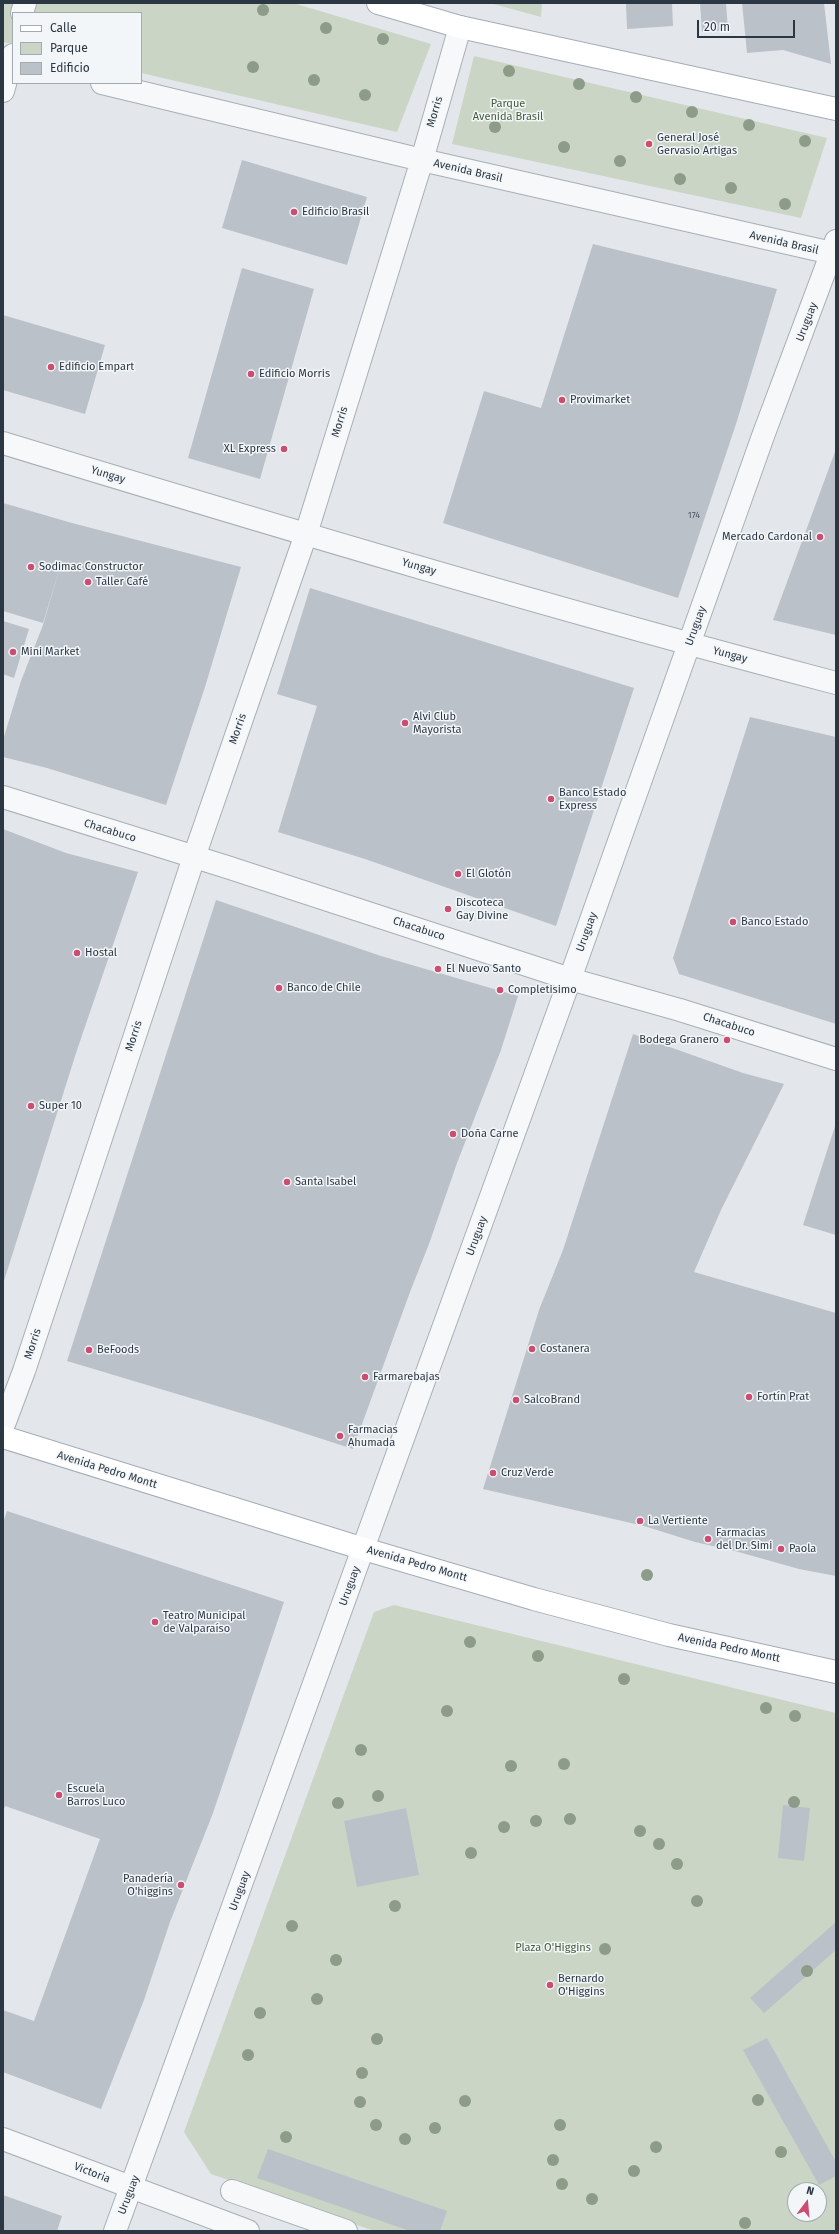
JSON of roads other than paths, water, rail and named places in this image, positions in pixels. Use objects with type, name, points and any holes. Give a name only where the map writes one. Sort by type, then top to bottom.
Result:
[{"type":"main road","points":[[378,3],[460,27],[836,109]]},
{"type":"main road","name":"Avenida Pedro Montt","points":[[3,1436],[44,1451],[364,1549],[534,1599],[669,1635],[836,1672]]},
{"type":"street","name":"Morris","points":[[3,1427],[24,1371],[194,857],[306,534],[422,160],[460,27]]},
{"type":"street","points":[[3,91],[10,59]]},
{"type":"street","name":"Avenida Brasil","points":[[106,84],[422,160],[835,249]]},
{"type":"street","name":"Uruguay","points":[[115,2231],[132,2188],[570,979],[763,436],[835,249]]},
{"type":"street","name":"Yungay","points":[[3,443],[306,534],[689,645],[836,683]]},
{"type":"street","name":"Chacabuco","points":[[3,797],[194,857],[570,979],[680,1010],[836,1059]]},
{"type":"street","name":"Victoria","points":[[3,2139],[248,2231]]},
{"type":"street","points":[[232,2191],[346,2231]]},
{"type":"place","name":"General José Gervasio Artigas","points":[[649,144]]},
{"type":"place","name":"Edificio Brasil","points":[[294,212]]},
{"type":"place","name":"Edificio Empart","points":[[51,367]]},
{"type":"place","name":"Edificio Morris","points":[[251,374]]},
{"type":"place","name":"Provimarket","points":[[562,400]]},
{"type":"place","name":"XL Express","points":[[284,449]]},
{"type":"place","name":"Mercado Cardonal","points":[[820,537]]},
{"type":"place","name":"Sodimac Constructor","points":[[31,567]]},
{"type":"place","name":"Taller Café","points":[[88,582]]},
{"type":"place","name":"Mini Market","points":[[13,652]]},
{"type":"place","name":"Alvi Club Mayorista","points":[[405,723]]},
{"type":"place","name":"Banco Estado Express","points":[[551,799]]},
{"type":"place","name":"El Glotón","points":[[458,874]]},
{"type":"place","name":"Discoteca Gay Divine","points":[[448,909]]},
{"type":"place","name":"Banco Estado","points":[[733,922]]},
{"type":"place","name":"Hostal","points":[[77,953]]},
{"type":"place","name":"El Nuevo Santo","points":[[438,969]]},
{"type":"place","name":"Banco de Chile","points":[[279,988]]},
{"type":"place","name":"Completisimo","points":[[500,990]]},
{"type":"place","name":"Bodega Granero","points":[[727,1040]]},
{"type":"place","name":"Super 10","points":[[31,1106]]},
{"type":"place","name":"Doña Carne","points":[[453,1134]]},
{"type":"place","name":"Santa Isabel","points":[[287,1182]]},
{"type":"place","name":"Costanera","points":[[532,1349]]},
{"type":"place","name":"BeFoods","points":[[89,1350]]},
{"type":"place","name":"Farmarebajas","points":[[365,1377]]},
{"type":"place","name":"Fortín Prat","points":[[749,1397]]},
{"type":"place","name":"SalcoBrand","points":[[516,1400]]},
{"type":"place","name":"Farmacias Ahumada","points":[[340,1436]]},
{"type":"place","name":"Cruz Verde","points":[[493,1473]]},
{"type":"place","name":"La Vertiente","points":[[640,1521]]},
{"type":"place","name":"Farmacias del Dr. Simi","points":[[708,1539]]},
{"type":"place","name":"Paola","points":[[781,1549]]},
{"type":"place","name":"Teatro Municipal de Valparaíso","points":[[155,1622]]},
{"type":"place","name":"Escuela Barros Luco","points":[[59,1795]]},
{"type":"place","name":"Panadería O'higgins","points":[[181,1885]]},
{"type":"place","name":"Bernardo O'Higgins","points":[[550,1985]]},
{"type":"park label","name":"Parque Avenida Brasil","points":[[508,110]]},
{"type":"park label","name":"Plaza O'Higgins","points":[[553,1948]]}]
